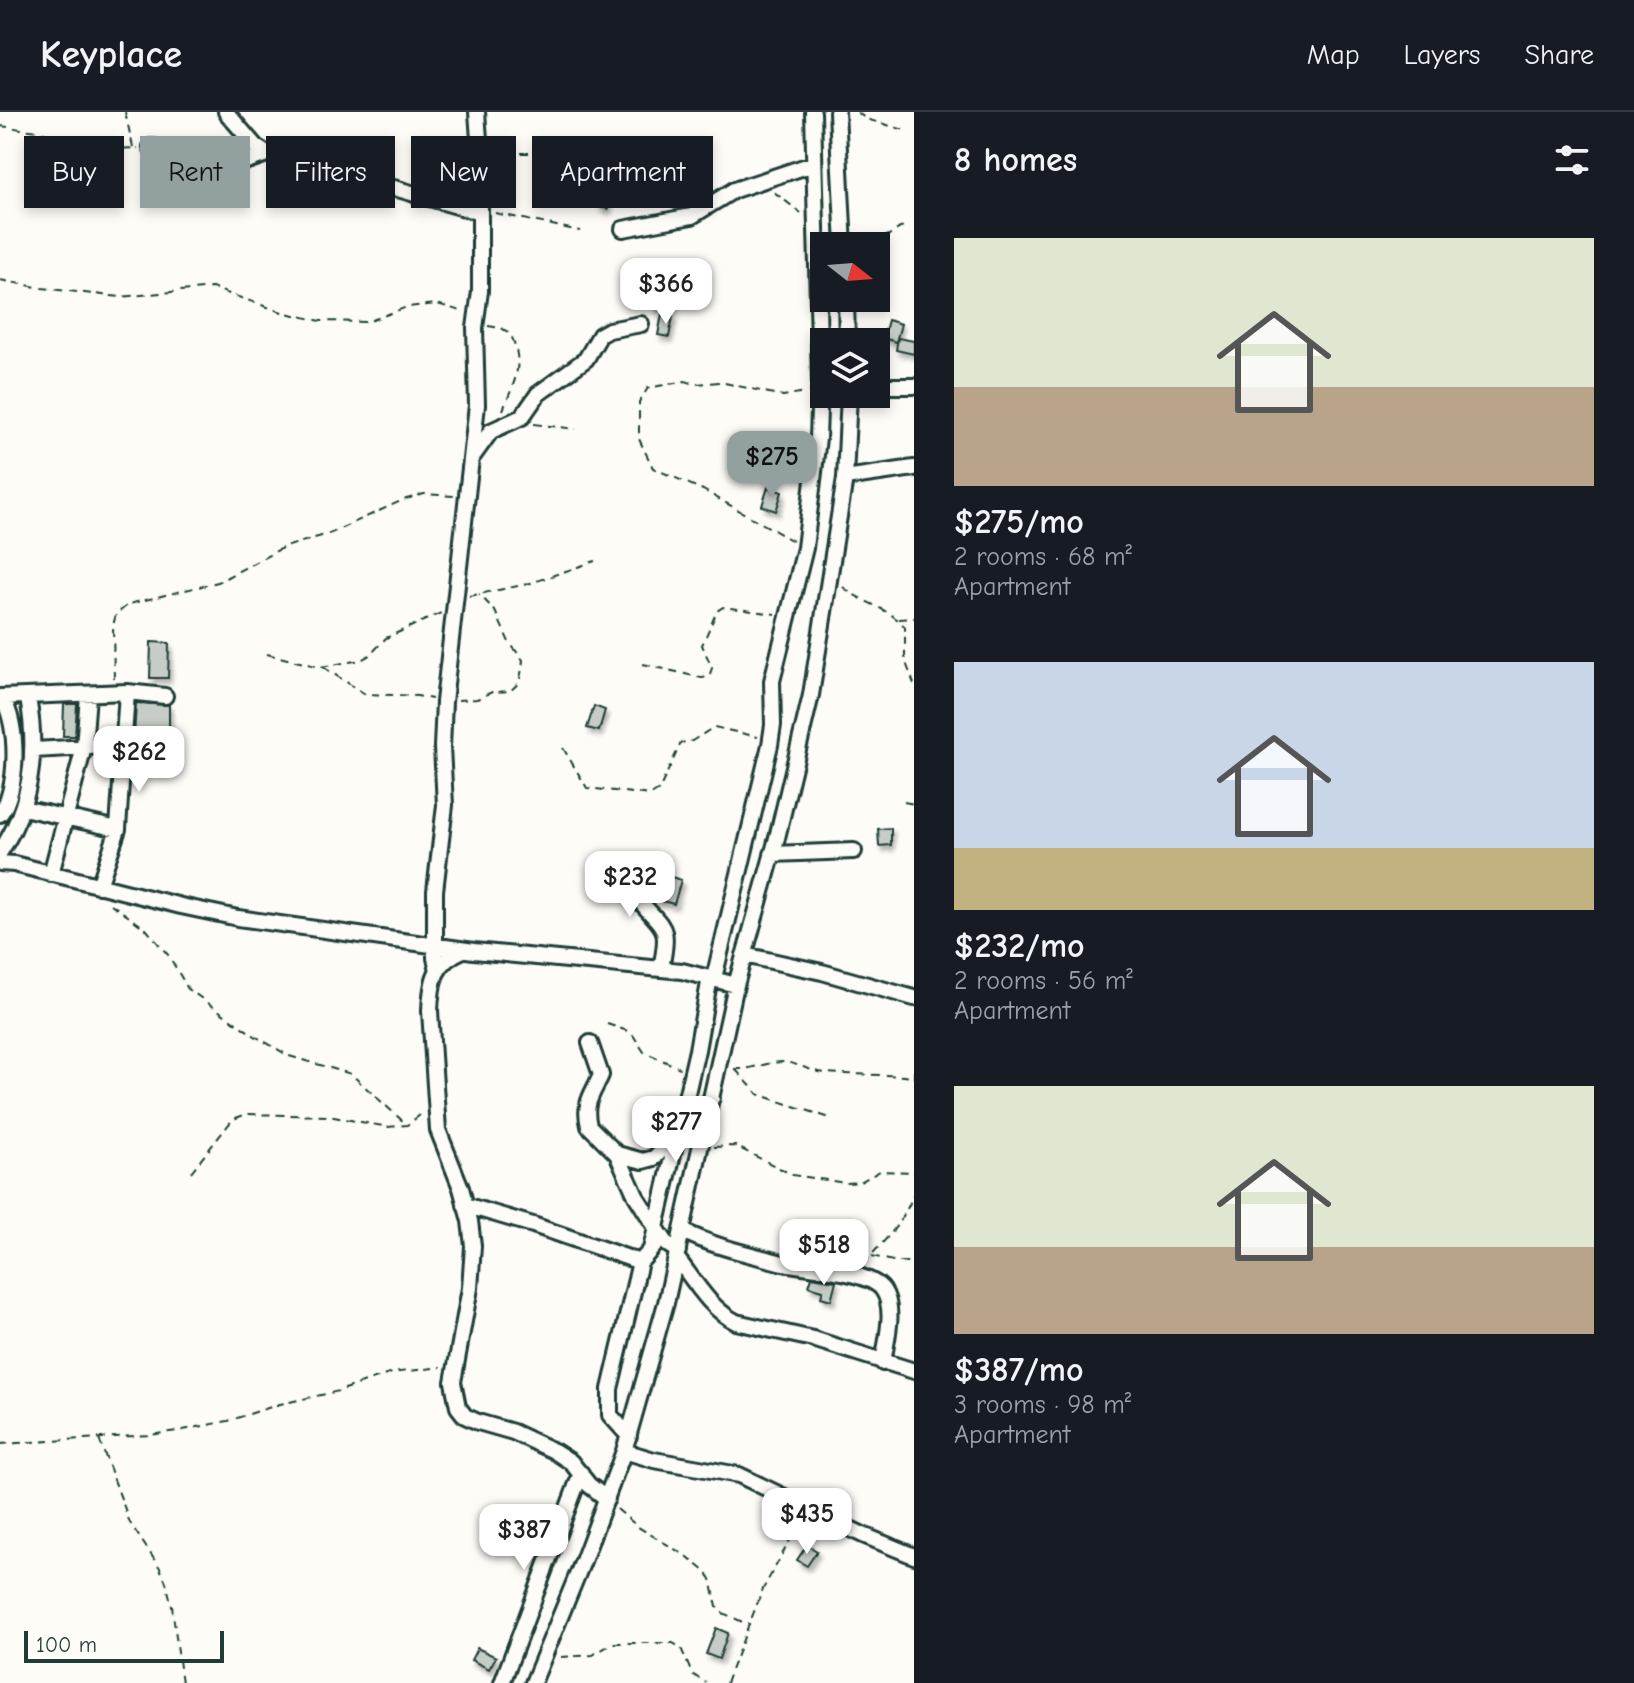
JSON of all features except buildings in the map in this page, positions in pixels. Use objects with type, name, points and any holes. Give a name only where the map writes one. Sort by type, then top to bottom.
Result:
[{"type":"street","points":[[226,112],[256,147],[266,153]]},
{"type":"street","points":[[477,112],[479,136]]},
{"type":"street","points":[[813,112],[818,328]]},
{"type":"street","points":[[837,112],[844,232]]},
{"type":"street","points":[[623,229],[692,216],[734,190],[813,164]]},
{"type":"street","points":[[395,187],[478,210],[480,291],[476,321],[477,405],[444,701],[442,747],[445,805],[435,891],[438,970]]},
{"type":"street","points":[[473,457],[491,431],[522,417],[538,394],[586,359],[600,335],[609,330],[641,324]]},
{"type":"street","points":[[890,386],[914,386]]},
{"type":"street","points":[[819,408],[805,548],[772,681],[771,740],[712,978],[677,1137],[660,1233],[640,1262],[610,1389],[610,1415],[626,1443],[654,1460],[739,1475],[914,1556]]},
{"type":"street","points":[[533,1683],[606,1502],[663,1316],[736,985],[811,695],[845,478],[848,408]]},
{"type":"street","points":[[845,478],[914,468]]},
{"type":"street","points":[[101,886],[118,829],[124,745],[121,693]]},
{"type":"street","points":[[0,814],[7,806],[12,790],[14,749],[12,723],[1,698],[121,693],[165,696]]},
{"type":"street","points":[[51,874],[84,747],[88,695]]},
{"type":"street","points":[[0,852],[23,808],[34,750],[28,698]]},
{"type":"street","points":[[34,750],[124,745]]},
{"type":"street","points":[[23,808],[67,815],[118,829]]},
{"type":"street","points":[[772,854],[854,851]]},
{"type":"street","points":[[0,863],[238,918],[464,949],[661,968],[736,985]]},
{"type":"street","points":[[642,876],[637,897],[663,925],[666,937],[661,968]]},
{"type":"street","points":[[464,949],[445,960],[438,970],[430,1011],[438,1130],[465,1205],[473,1246],[470,1288],[453,1390],[458,1407],[465,1416],[534,1441],[571,1462],[606,1502]]},
{"type":"street","points":[[744,955],[822,972],[914,998]]},
{"type":"street","points":[[590,1043],[601,1075],[591,1091],[589,1126],[617,1154],[636,1196],[711,1304],[725,1316],[747,1326],[813,1339],[914,1371]]},
{"type":"street","points":[[617,1154],[643,1161],[654,1158],[712,1098]]},
{"type":"street","points":[[465,1205],[640,1262]]},
{"type":"street","points":[[683,1231],[720,1246],[784,1263],[851,1275],[876,1284],[886,1296],[889,1313],[883,1363]]},
{"type":"street","points":[[502,1683],[581,1473]]},
{"type":"path","points":[[125,112],[133,148]]},
{"type":"path","points":[[857,112],[866,119],[908,131]]},
{"type":"path","points":[[0,126],[30,129],[107,149],[140,148]]},
{"type":"path","points":[[761,181],[815,224]]},
{"type":"path","points":[[478,210],[580,231]]},
{"type":"path","points":[[890,235],[907,223]]},
{"type":"path","points":[[0,280],[120,297],[212,288],[282,312],[321,321],[367,322],[407,307],[437,304],[506,330],[513,338],[519,362],[518,374],[491,431]]},
{"type":"path","points":[[805,548],[697,486],[653,468],[639,439],[639,402],[643,391],[648,388],[685,381],[696,384],[733,383],[783,396],[810,392]]},
{"type":"path","points":[[531,424],[576,429]]},
{"type":"path","points":[[121,693],[113,626],[116,614],[129,604],[218,582],[282,548],[331,533],[403,500],[424,494],[467,497]]},
{"type":"path","points":[[323,667],[361,660],[386,638],[454,603],[479,594],[528,584],[595,561]]},
{"type":"path","points":[[827,581],[842,586],[898,619],[906,631],[905,660],[914,684]]},
{"type":"path","points":[[267,654],[323,667],[365,694],[417,696],[444,701],[477,699],[492,692],[510,691],[519,683],[523,660],[509,642],[495,611],[479,594]]},
{"type":"path","points":[[643,664],[709,677],[712,668],[702,645],[719,608],[788,616]]},
{"type":"path","points":[[898,619],[914,618]]},
{"type":"path","points":[[563,748],[587,788],[651,795],[659,790],[678,744],[692,741],[710,728],[771,740]]},
{"type":"path","points":[[904,802],[914,804]]},
{"type":"path","points":[[101,886],[106,899],[146,929],[164,949],[188,989],[289,1056],[351,1074],[407,1125]]},
{"type":"path","points":[[607,1024],[631,1032],[644,1052],[654,1058],[693,1070]]},
{"type":"path","points":[[833,1119],[758,1094],[735,1069],[751,1070],[789,1063],[827,1073],[914,1077]]},
{"type":"path","points":[[914,1071],[914,1083]]},
{"type":"path","points":[[191,1172],[233,1119],[247,1114],[328,1116],[388,1127],[407,1125],[425,1111],[435,1098]]},
{"type":"path","points":[[701,1149],[735,1146],[793,1175],[846,1183],[860,1182],[880,1171],[914,1172]]},
{"type":"path","points":[[851,1275],[896,1229],[914,1193]]},
{"type":"path","points":[[871,1255],[897,1262],[914,1262]]},
{"type":"path","points":[[0,1444],[150,1435],[228,1421],[392,1373],[442,1366],[456,1359]]},
{"type":"path","points":[[98,1438],[130,1523],[166,1582],[182,1683]]},
{"type":"path","points":[[606,1502],[622,1511],[638,1527],[697,1564],[711,1579],[717,1607],[749,1625]]},
{"type":"path","points":[[726,1683],[763,1589],[795,1531],[801,1504]]},
{"type":"path","points":[[546,1654],[559,1657],[593,1655],[613,1643],[673,1643],[681,1648],[692,1674],[706,1683]]}]
